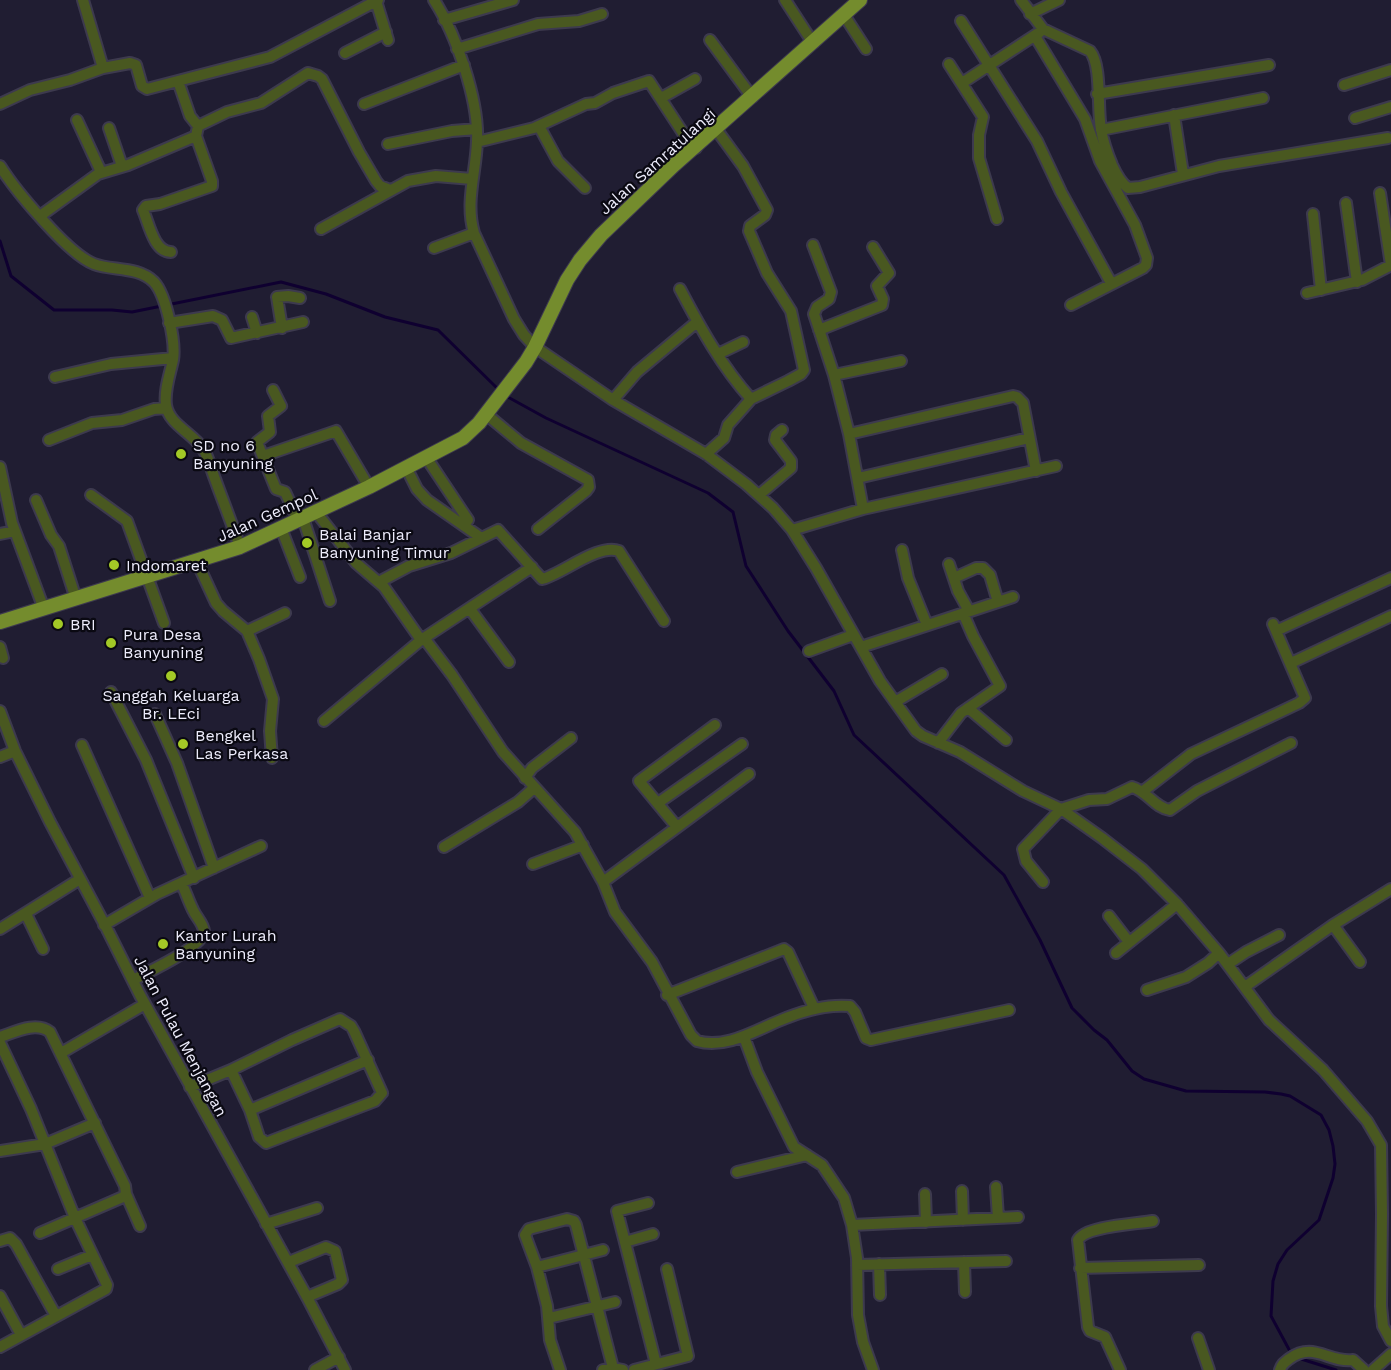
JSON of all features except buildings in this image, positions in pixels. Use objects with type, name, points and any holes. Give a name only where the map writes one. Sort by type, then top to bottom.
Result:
[{"type":"main road","name":"Jalan Samratulangi","points":[[514,378],[535,347],[562,289],[580,260],[601,235],[643,194],[860,0]]},
{"type":"main road","name":"Jalan Gempol","points":[[0,622],[240,547],[369,487],[464,438],[514,378]]},
{"type":"street","points":[[83,0],[104,68]]},
{"type":"street","points":[[434,0],[464,65],[474,104],[477,142],[470,215],[474,233],[514,319],[524,335],[535,347],[613,400],[706,454],[759,495],[792,530],[861,647],[916,731],[960,752],[1023,790],[1061,809],[1142,870],[1178,904],[1219,952],[1269,1020],[1323,1070],[1356,1108],[1386,1148],[1380,1290],[1391,1341]]},
{"type":"street","points":[[444,20],[513,0]]},
{"type":"street","points":[[785,0],[813,43]]},
{"type":"street","points":[[1021,0],[1085,119],[1100,161],[1135,225],[1147,258],[1143,268],[1071,305]]},
{"type":"street","points":[[1030,14],[1059,0]]},
{"type":"street","points":[[0,104],[30,90],[70,80],[104,68],[133,63],[137,68],[142,86],[147,89],[270,57],[377,1],[387,36],[345,53]]},
{"type":"street","points":[[457,49],[538,24],[579,21],[602,14]]},
{"type":"street","points":[[844,15],[866,49]]},
{"type":"street","points":[[961,21],[1038,141],[1061,192],[1111,283]]},
{"type":"street","points":[[962,83],[1039,33]]},
{"type":"street","points":[[1039,33],[1090,51],[1093,55],[1104,146],[1118,178],[1128,188],[1263,157],[1389,138]]},
{"type":"street","points":[[710,39],[752,97]]},
{"type":"street","points":[[949,64],[982,117],[979,158],[997,219]]},
{"type":"street","points":[[1097,94],[1269,64]]},
{"type":"street","points":[[364,104],[464,65]]},
{"type":"street","points":[[1344,85],[1391,70]]},
{"type":"street","points":[[39,216],[101,172],[122,166],[197,131],[227,112],[261,103],[308,73],[322,79],[376,182],[390,190]]},
{"type":"street","points":[[661,98],[695,79]]},
{"type":"street","points":[[171,252],[159,248],[143,210],[146,206],[160,204],[212,186],[197,131],[178,81]]},
{"type":"street","points":[[477,142],[538,126],[586,104],[592,104],[613,93],[648,81],[696,148]]},
{"type":"street","points":[[1101,130],[1263,98]]},
{"type":"street","points":[[1355,118],[1391,107]]},
{"type":"street","points":[[1174,116],[1184,174]]},
{"type":"street","points":[[77,120],[101,172]]},
{"type":"street","points":[[538,126],[558,161],[585,188]]},
{"type":"street","points":[[109,128],[122,166]]},
{"type":"street","points":[[388,144],[452,131],[477,129]]},
{"type":"street","points":[[706,454],[724,438],[728,425],[751,399],[801,374],[804,367],[791,311],[767,273],[749,231],[750,226],[765,215],[766,210],[743,165],[716,129]]},
{"type":"street","points":[[0,166],[39,216],[61,239],[90,262],[146,276],[156,285],[169,320],[173,358],[166,408],[171,418],[205,452],[240,547]]},
{"type":"street","points":[[321,229],[399,184],[436,176],[472,179]]},
{"type":"street","points":[[1307,293],[1357,282],[1391,265],[1380,193]]},
{"type":"street","points":[[1346,203],[1357,282]]},
{"type":"street","points":[[1313,214],[1321,290]]},
{"type":"street","points":[[434,248],[474,233]]},
{"type":"street","points":[[813,245],[831,292],[829,300],[815,310],[814,314],[834,375],[849,434],[863,509]]},
{"type":"street","points":[[819,330],[882,305],[883,300],[877,286],[889,273],[873,247]]},
{"type":"street","points":[[680,289],[697,322],[738,385],[751,399]]},
{"type":"street","points":[[282,328],[277,297],[300,298]]},
{"type":"street","points":[[169,320],[213,316],[222,320],[231,338],[303,322]]},
{"type":"street","points":[[252,317],[257,333]]},
{"type":"street","points":[[613,400],[637,372],[697,322]]},
{"type":"street","points":[[718,354],[742,342]]},
{"type":"street","points":[[55,377],[111,364],[173,358]]},
{"type":"street","points":[[834,375],[901,361]]},
{"type":"street","points":[[273,390],[281,406],[268,416],[270,432],[257,441],[276,489],[285,492],[305,516],[379,582],[452,675],[503,752],[534,788],[561,814],[583,845],[603,882],[615,912],[652,962],[691,1035],[697,1041],[724,1041],[744,1037],[785,1018],[814,1008],[850,1006],[866,1038],[871,1040],[1009,1010]]},
{"type":"street","points":[[849,434],[1013,396],[1023,403],[1036,471]]},
{"type":"street","points":[[49,440],[92,423],[122,420],[154,409],[166,408]]},
{"type":"street","points":[[486,414],[521,443],[588,480],[589,487],[586,491],[538,529]]},
{"type":"street","points":[[759,495],[791,468],[791,461],[775,440],[776,435],[782,430]]},
{"type":"street","points":[[263,456],[336,431],[369,487]]},
{"type":"street","points":[[858,478],[1029,438]]},
{"type":"street","points":[[426,458],[468,520]]},
{"type":"street","points":[[792,530],[863,509],[1056,466]]},
{"type":"street","points":[[0,467],[15,531],[44,609]]},
{"type":"street","points":[[406,467],[417,489],[427,500],[480,537]]},
{"type":"street","points":[[91,495],[127,521],[164,623]]},
{"type":"street","points":[[36,500],[51,535],[59,546],[76,599]]},
{"type":"street","points":[[305,516],[330,601]]},
{"type":"street","points":[[281,528],[300,577]]},
{"type":"street","points":[[379,582],[409,566],[451,553],[498,530],[539,577],[545,578],[583,559],[606,550],[616,549],[664,621]]},
{"type":"street","points":[[0,534],[15,531]]},
{"type":"street","points":[[902,550],[909,578],[927,625]]},
{"type":"street","points":[[198,562],[216,603],[231,619],[247,631],[272,693],[274,706],[270,731],[272,758]]},
{"type":"street","points":[[938,743],[968,708],[1000,686],[973,636],[949,564]]},
{"type":"street","points":[[324,721],[422,639],[531,567]]},
{"type":"street","points":[[954,578],[976,568],[983,568],[990,575],[998,602]]},
{"type":"street","points":[[1142,792],[1191,754],[1299,703],[1305,698],[1275,627],[1391,578]]},
{"type":"street","points":[[861,647],[1013,597]]},
{"type":"street","points":[[470,609],[509,662]]},
{"type":"street","points":[[247,631],[285,614]]},
{"type":"street","points":[[1291,663],[1391,616]]},
{"type":"street","points":[[809,651],[853,634]]},
{"type":"street","points":[[895,702],[942,674]]},
{"type":"street","points":[[111,692],[146,760],[194,878]]},
{"type":"street","points":[[968,708],[1006,740]]},
{"type":"street","name":"Jalan Pulau Menjangan","points":[[0,711],[15,751],[50,822],[145,1004],[308,1297],[345,1370]]},
{"type":"street","points":[[155,714],[174,754],[214,868]]},
{"type":"street","points":[[677,827],[639,781],[715,725]]},
{"type":"street","points":[[525,778],[532,768],[571,738]]},
{"type":"street","points":[[657,803],[742,744]]},
{"type":"street","points":[[1044,882],[1024,857],[1023,849],[1061,809],[1089,800],[1107,799],[1132,787],[1170,810],[1197,791],[1292,744]]},
{"type":"street","points":[[82,745],[150,898]]},
{"type":"street","points":[[0,757],[15,751]]},
{"type":"street","points":[[603,882],[749,774]]},
{"type":"street","points":[[444,847],[518,802],[534,788]]},
{"type":"street","points":[[533,864],[583,845]]},
{"type":"street","points":[[104,925],[150,898],[261,846]]},
{"type":"street","points":[[0,929],[80,879]]},
{"type":"street","points":[[133,980],[185,951],[204,934],[183,884]]},
{"type":"street","points":[[1246,986],[1333,925],[1390,892]]},
{"type":"street","points":[[1116,953],[1178,904]]},
{"type":"street","points":[[26,914],[43,949]]},
{"type":"street","points":[[1108,916],[1129,942]]},
{"type":"street","points":[[1333,925],[1360,962]]},
{"type":"street","points":[[1228,964],[1279,935]]},
{"type":"street","points":[[668,994],[784,949],[788,952],[814,1008]]},
{"type":"street","points":[[1147,990],[1186,977],[1208,963],[1219,952]]},
{"type":"street","points":[[61,1053],[145,1004]]},
{"type":"street","points":[[190,1086],[231,1070],[340,1019],[351,1026],[382,1093],[375,1101],[263,1143],[231,1070]]},
{"type":"street","points":[[0,1037],[29,1028],[45,1028],[50,1032],[125,1186],[126,1194],[140,1226]]},
{"type":"street","points":[[744,1037],[757,1072],[794,1147],[822,1165],[846,1204],[852,1225],[857,1265],[858,1315],[863,1342],[873,1370]]},
{"type":"street","points":[[0,1043],[107,1287],[0,1347]]},
{"type":"street","points":[[250,1110],[368,1060]]},
{"type":"street","points":[[1,1149],[45,1144],[95,1123]]},
{"type":"street","points":[[737,1172],[807,1155]]},
{"type":"street","points":[[996,1188],[998,1218]]},
{"type":"street","points":[[962,1191],[963,1220]]},
{"type":"street","points":[[40,1233],[126,1194]]},
{"type":"street","points":[[925,1194],[926,1222]]},
{"type":"street","points":[[648,1203],[617,1211],[656,1364]]},
{"type":"street","points":[[266,1224],[317,1208]]},
{"type":"street","points":[[852,1225],[1018,1217]]},
{"type":"street","points":[[560,1370],[550,1340],[549,1318],[537,1267],[525,1233],[529,1229],[567,1219],[574,1221],[613,1369]]},
{"type":"street","points":[[1120,1370],[1105,1337],[1090,1331],[1088,1327],[1078,1240],[1081,1235],[1102,1229],[1153,1221]]},
{"type":"street","points":[[625,1242],[653,1234]]},
{"type":"street","points":[[0,1241],[10,1238],[16,1244],[56,1316]]},
{"type":"street","points":[[288,1262],[326,1246],[335,1251],[342,1280],[308,1297]]},
{"type":"street","points":[[537,1267],[603,1250]]},
{"type":"street","points":[[58,1269],[92,1255]]},
{"type":"street","points":[[857,1265],[1006,1261]]},
{"type":"street","points":[[964,1262],[965,1292]]},
{"type":"street","points":[[879,1264],[880,1295]]},
{"type":"street","points":[[1080,1268],[1199,1265]]},
{"type":"street","points":[[634,1370],[688,1356],[667,1269]]},
{"type":"street","points":[[0,1296],[21,1335]]},
{"type":"street","points":[[549,1318],[615,1302]]},
{"type":"street","points":[[1198,1338],[1209,1370]]},
{"type":"street","points":[[1281,1368],[1292,1358],[1311,1351],[1341,1361],[1353,1360],[1364,1370]]},
{"type":"street","points":[[1373,1370],[1391,1354]]},
{"type":"street","points":[[315,1370],[339,1358]]},
{"type":"waterway","points":[[0,241],[11,276],[54,310],[132,312],[281,282],[326,294],[385,317],[438,330],[499,390]]},
{"type":"waterway","points":[[506,396],[546,418],[708,493],[733,512],[746,566],[788,631],[834,691],[854,735],[1004,875],[1040,940],[1072,1008],[1107,1040],[1132,1071],[1144,1079],[1186,1091],[1265,1092],[1290,1096],[1321,1115],[1329,1130],[1333,1146],[1335,1164],[1333,1178],[1319,1220],[1287,1250],[1278,1264],[1273,1281],[1271,1316],[1292,1355]]},
{"type":"waterway","points":[[1298,1358],[1336,1370]]},
{"type":"place","name":"SD no 6 Banyuning","points":[[181,454]]},
{"type":"place","name":"Balai Banjar Banyuning Timur","points":[[307,543]]},
{"type":"place","name":"Indomaret","points":[[114,565]]},
{"type":"place","name":"BRI","points":[[58,624]]},
{"type":"place","name":"Pura Desa Banyuning","points":[[111,643]]},
{"type":"place","name":"Sanggah Keluarga Br. LEci","points":[[171,676]]},
{"type":"place","name":"Bengkel Las Perkasa","points":[[183,744]]},
{"type":"place","name":"Kantor Lurah Banyuning","points":[[163,944]]}]
